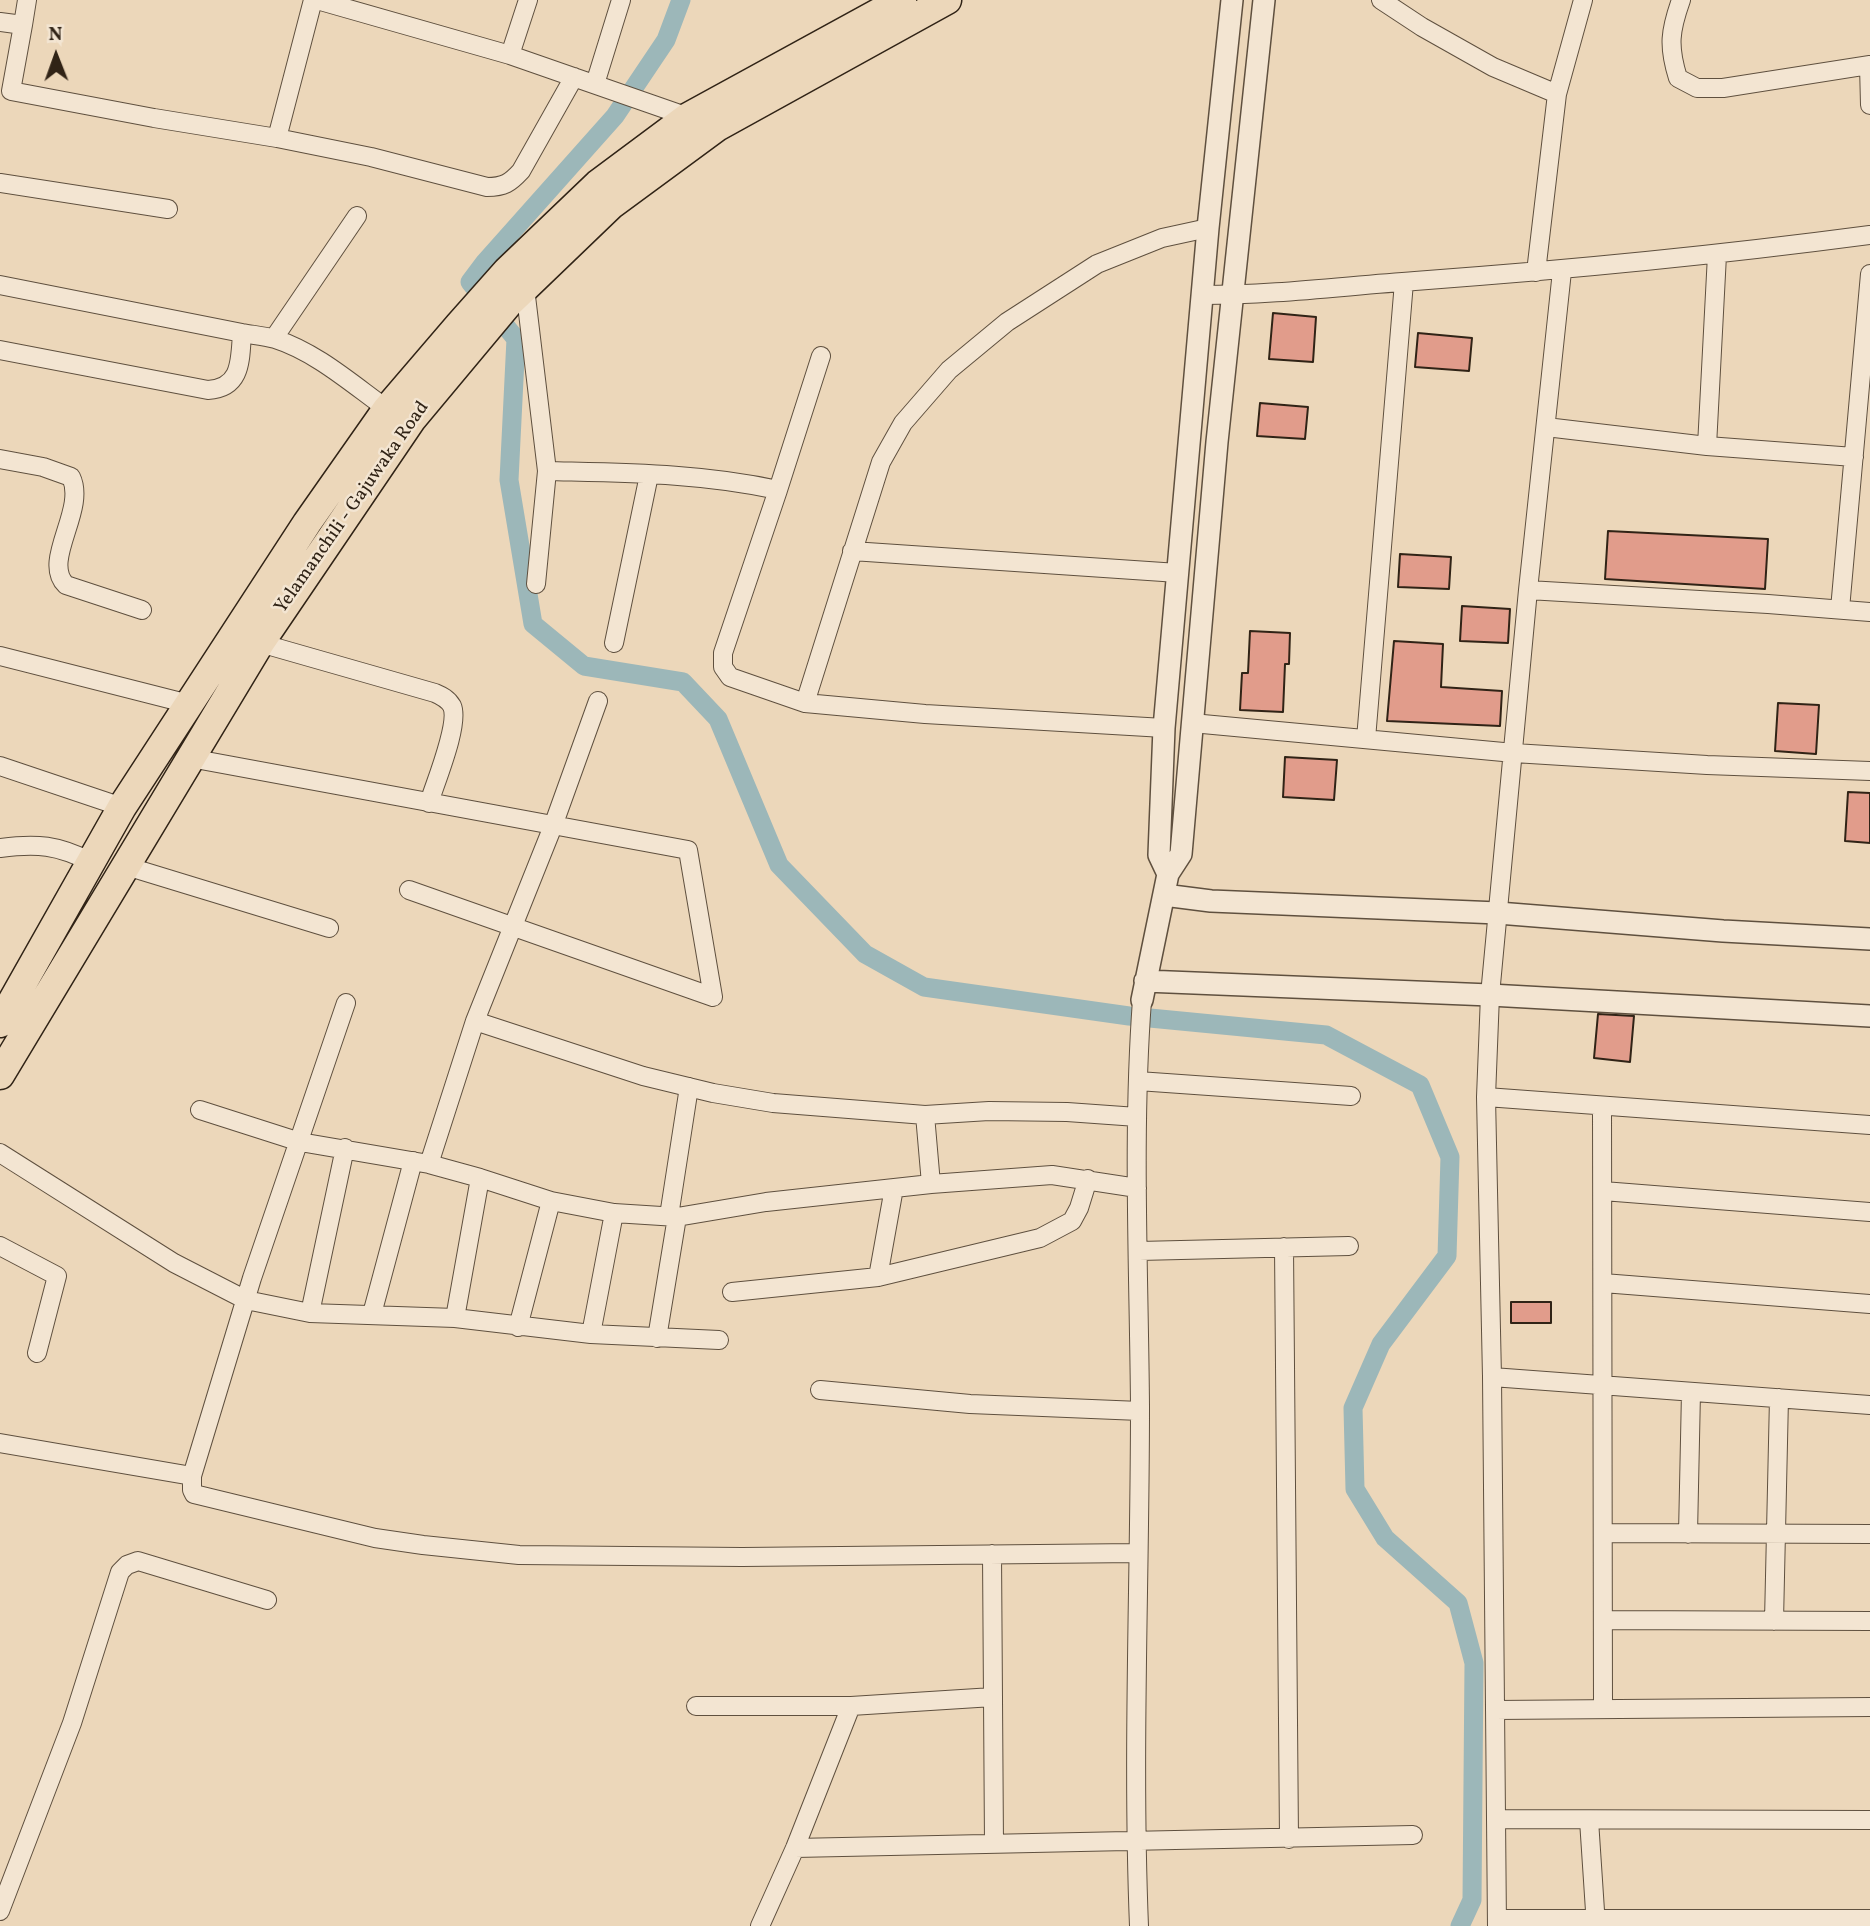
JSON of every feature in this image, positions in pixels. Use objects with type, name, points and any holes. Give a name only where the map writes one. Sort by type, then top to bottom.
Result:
[{"type":"main road","name":"Yelamanchili - Gajuwaka Road","points":[[0,1023],[122,807],[307,523],[387,409],[422,388],[467,334],[513,287],[598,184],[688,117],[902,0]]},
{"type":"main road","name":"Yelamanchili - Gajuwaka Road","points":[[513,287],[611,205],[717,127],[947,0]]},
{"type":"main road","name":"Yelamanchili - Gajuwaka Road","points":[[0,1075],[260,643],[412,419],[422,388]]},
{"type":"street","points":[[27,0],[6,91],[277,138],[371,157],[487,187],[511,183],[521,171],[574,77]]},
{"type":"street","points":[[277,138],[315,0],[510,55],[717,127]]},
{"type":"street","points":[[510,55],[528,0]]},
{"type":"street","points":[[595,84],[621,0]]},
{"type":"street","points":[[1166,884],[1159,855],[1164,728],[1208,228],[1232,0]]},
{"type":"street","points":[[1139,1926],[1136,1842],[1140,1411],[1137,1117],[1140,1026],[1143,990],[1166,884],[1181,855],[1217,442],[1264,0]]},
{"type":"street","points":[[1381,0],[1422,27],[1493,67],[1557,94]]},
{"type":"street","points":[[1536,272],[1557,94],[1583,0]]},
{"type":"street","points":[[1681,0],[1671,28],[1671,55],[1678,78],[1697,88],[1723,88],[1870,65],[1870,105]]},
{"type":"street","points":[[0,22],[23,25]]},
{"type":"street","points":[[0,183],[168,209]]},
{"type":"street","points":[[274,338],[357,216]]},
{"type":"street","points":[[804,703],[881,462],[903,423],[949,370],[1007,322],[1097,264],[1162,238],[1208,228]]},
{"type":"street","points":[[1203,295],[1562,271],[1717,255],[1870,235]]},
{"type":"street","points":[[1707,446],[1717,255]]},
{"type":"street","points":[[1562,271],[1528,590],[1490,995],[1486,1097],[1492,1377],[1497,1922],[1769,1922],[1870,1919]]},
{"type":"street","points":[[1840,609],[1869,309],[1870,274]]},
{"type":"street","points":[[1366,739],[1404,282]]},
{"type":"street","points":[[0,285],[274,338],[314,358],[387,409]]},
{"type":"street","points":[[513,287],[547,471],[536,584]]},
{"type":"street","points":[[0,350],[208,390],[230,385],[236,374],[242,333]]},
{"type":"street","points":[[821,356],[723,653],[723,667],[730,677],[804,703],[925,714],[1164,728]]},
{"type":"street","points":[[1546,427],[1707,446],[1854,457]]},
{"type":"street","points":[[0,459],[43,467],[71,477],[75,500],[58,563],[61,580],[66,585],[142,610]]},
{"type":"street","points":[[547,471],[696,476],[778,490]]},
{"type":"street","points":[[614,643],[649,475]]},
{"type":"street","points":[[852,551],[1178,573]]},
{"type":"street","points":[[1528,590],[1870,612]]},
{"type":"street","points":[[260,643],[435,693],[446,699],[452,706],[454,723],[429,803]]},
{"type":"street","points":[[0,656],[189,704]]},
{"type":"street","points":[[372,1314],[421,1162],[553,826],[598,701]]},
{"type":"street","points":[[1192,723],[1514,752],[1707,765],[1870,771]]},
{"type":"street","points":[[190,758],[688,850],[713,997],[409,890]]},
{"type":"street","points":[[0,766],[122,807]]},
{"type":"street","points":[[0,848],[51,845],[91,862]]},
{"type":"street","points":[[126,866],[329,928]]},
{"type":"street","points":[[1166,884],[1211,901],[1498,913],[1723,931],[1870,939]]},
{"type":"street","points":[[1143,990],[1490,995],[1870,1016]]},
{"type":"street","points":[[346,1003],[246,1300],[192,1476],[194,1494],[375,1538],[519,1555],[728,1557],[1137,1553]]},
{"type":"street","points":[[475,1021],[643,1076],[773,1103],[925,1115],[989,1111],[1067,1112],[1137,1117]]},
{"type":"street","points":[[1138,1081],[1351,1096]]},
{"type":"street","points":[[657,1338],[689,1087]]},
{"type":"street","points":[[1486,1097],[1870,1125]]},
{"type":"street","points":[[1602,1107],[1603,1709]]},
{"type":"street","points":[[200,1110],[300,1142],[421,1162],[551,1202],[614,1213],[673,1217],[766,1202],[930,1184],[1052,1175],[1137,1188]]},
{"type":"street","points":[[925,1115],[930,1184]]},
{"type":"street","points":[[310,1313],[345,1149]]},
{"type":"street","points":[[0,1153],[174,1263],[246,1300],[310,1313],[455,1318],[591,1334],[719,1340]]},
{"type":"street","points":[[455,1318],[480,1178]]},
{"type":"street","points":[[732,1292],[878,1277],[1040,1238],[1072,1220],[1088,1179]]},
{"type":"street","points":[[878,1277],[894,1188]]},
{"type":"street","points":[[1602,1191],[1870,1212]]},
{"type":"street","points":[[518,1327],[551,1202]]},
{"type":"street","points":[[591,1334],[614,1213]]},
{"type":"street","points":[[0,1246],[57,1276],[37,1353]]},
{"type":"street","points":[[1139,1251],[1349,1246]]},
{"type":"street","points":[[1284,1248],[1289,1839]]},
{"type":"street","points":[[1603,1283],[1870,1304]]},
{"type":"street","points":[[1492,1377],[1870,1405]]},
{"type":"street","points":[[820,1390],[970,1404],[1140,1411]]},
{"type":"street","points":[[1688,1534],[1690,1392]]},
{"type":"street","points":[[1774,1620],[1779,1398]]},
{"type":"street","points":[[0,1443],[192,1476]]},
{"type":"street","points":[[1603,1533],[1870,1534]]},
{"type":"street","points":[[992,1554],[994,1844]]},
{"type":"street","points":[[0,1912],[72,1723],[120,1572],[127,1565],[138,1561],[267,1600]]},
{"type":"street","points":[[1603,1620],[1870,1621]]},
{"type":"street","points":[[696,1706],[851,1706],[993,1697]]},
{"type":"street","points":[[760,1926],[795,1848],[851,1706]]},
{"type":"street","points":[[1495,1710],[1870,1707]]},
{"type":"street","points":[[1496,1819],[1870,1821]]},
{"type":"street","points":[[1589,1820],[1596,1922]]},
{"type":"street","points":[[795,1848],[1413,1835]]},
{"type":"building","points":[[1273,313],[1316,317],[1313,362],[1269,359]]},
{"type":"building","points":[[1418,333],[1472,338],[1469,371],[1415,367]]},
{"type":"building","points":[[1260,403],[1308,407],[1305,439],[1257,436]]},
{"type":"building","points":[[1608,531],[1768,539],[1765,589],[1605,579]]},
{"type":"building","points":[[1400,554],[1451,557],[1449,589],[1398,587]]},
{"type":"building","points":[[1462,606],[1510,609],[1508,643],[1460,641]]},
{"type":"building","points":[[1250,631],[1290,633],[1289,664],[1285,664],[1283,712],[1240,710],[1242,673],[1248,673]]},
{"type":"building","points":[[1394,641],[1443,644],[1441,687],[1502,691],[1500,726],[1387,721]]},
{"type":"building","points":[[1778,703],[1819,705],[1816,754],[1775,751]]},
{"type":"building","points":[[1285,757],[1337,760],[1334,800],[1283,797]]},
{"type":"building","points":[[1848,792],[1870,793],[1870,843],[1845,841]]},
{"type":"building","points":[[1598,1014],[1634,1016],[1630,1062],[1594,1058]]},
{"type":"building","points":[[1511,1302],[1551,1302],[1551,1323],[1511,1323]]},
{"type":"waterway","points":[[681,0],[666,40],[615,116],[470,282],[516,339],[509,480],[533,624],[584,666],[683,682],[718,719],[779,865],[865,954],[924,987],[1129,1016],[1326,1035],[1420,1085],[1450,1157],[1447,1256],[1381,1344],[1353,1408],[1355,1489],[1385,1538],[1458,1603],[1474,1663],[1472,1900],[1460,1926]]}]
